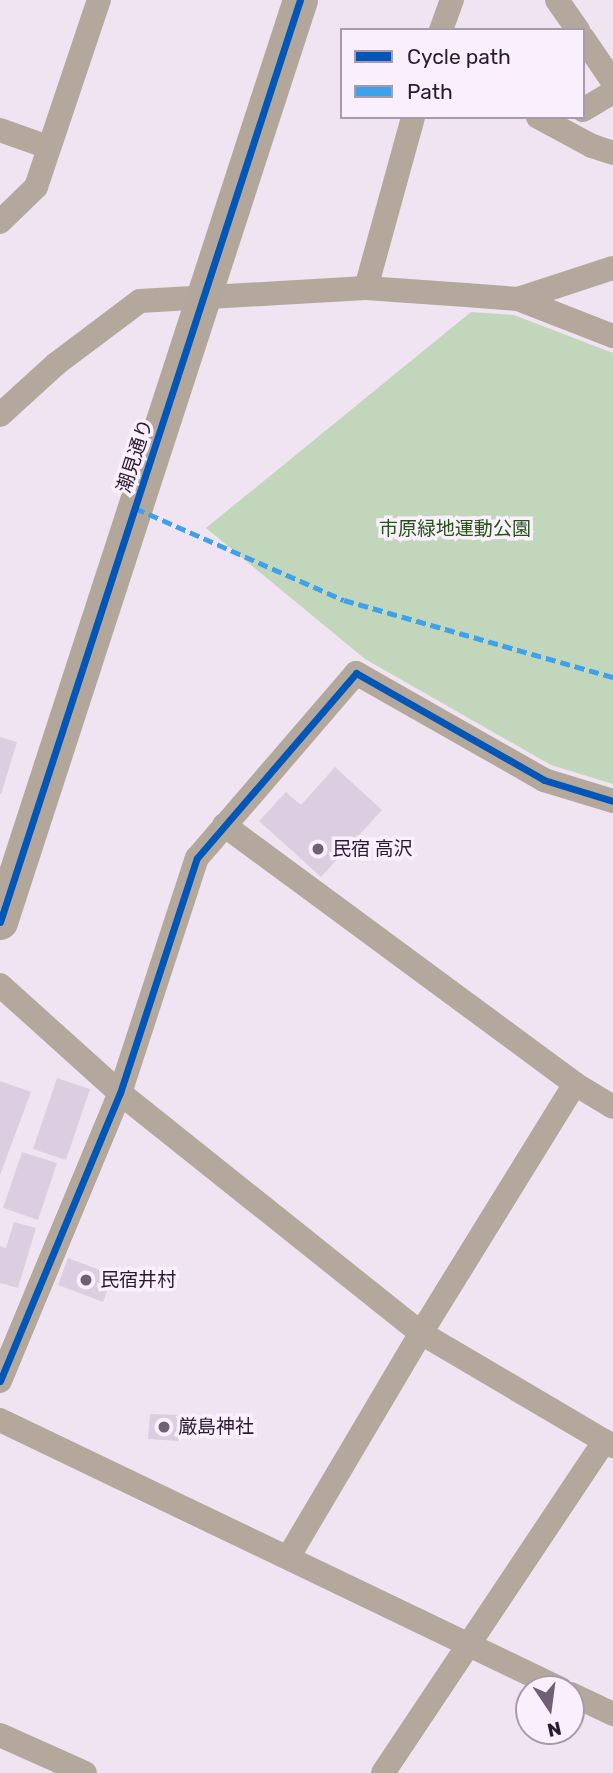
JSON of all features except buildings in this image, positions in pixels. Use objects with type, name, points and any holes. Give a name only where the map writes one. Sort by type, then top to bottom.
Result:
[{"type":"street","points":[[0,222],[36,187],[99,0]]},
{"type":"street","name":"潮見通り","points":[[0,922],[299,0]]},
{"type":"street","points":[[442,28],[452,0]]},
{"type":"street","points":[[557,0],[577,28]]},
{"type":"street","points":[[585,41],[613,82]]},
{"type":"street","points":[[585,109],[613,92]]},
{"type":"street","points":[[366,288],[413,119]]},
{"type":"street","points":[[542,119],[592,146],[613,153]]},
{"type":"street","points":[[0,130],[48,147]]},
{"type":"street","points":[[518,299],[613,268]]},
{"type":"street","points":[[0,415],[56,364],[140,302],[366,288],[518,299],[613,336]]},
{"type":"street","points":[[0,1381],[120,1093],[197,858],[356,673],[544,780],[613,801]]},
{"type":"street","points":[[224,825],[575,1084],[613,1107]]},
{"type":"street","points":[[0,985],[120,1093],[421,1334],[608,1444],[468,1644],[383,1773]]},
{"type":"street","points":[[289,1556],[421,1334],[575,1084]]},
{"type":"street","points":[[0,1420],[289,1556],[532,1675]]},
{"type":"street","points":[[585,1701],[613,1714]]},
{"type":"street","points":[[0,1735],[85,1773]]},
{"type":"green space","name":"市原緑地運動公園","points":[[471,312],[514,315],[613,353],[613,784],[551,765],[365,659],[206,528]]},
{"type":"marked path","points":[[135,508],[344,600],[613,677]]},
{"type":"cycle path","points":[[0,922],[300,0]]},
{"type":"cycle path","points":[[0,1381],[120,1093],[197,858],[356,673],[544,780],[613,801]]},
{"type":"place","name":"民宿 高沢","points":[[318,849]]},
{"type":"place","name":"民宿井村","points":[[86,1280]]},
{"type":"place","name":"厳島神社","points":[[164,1427]]}]
